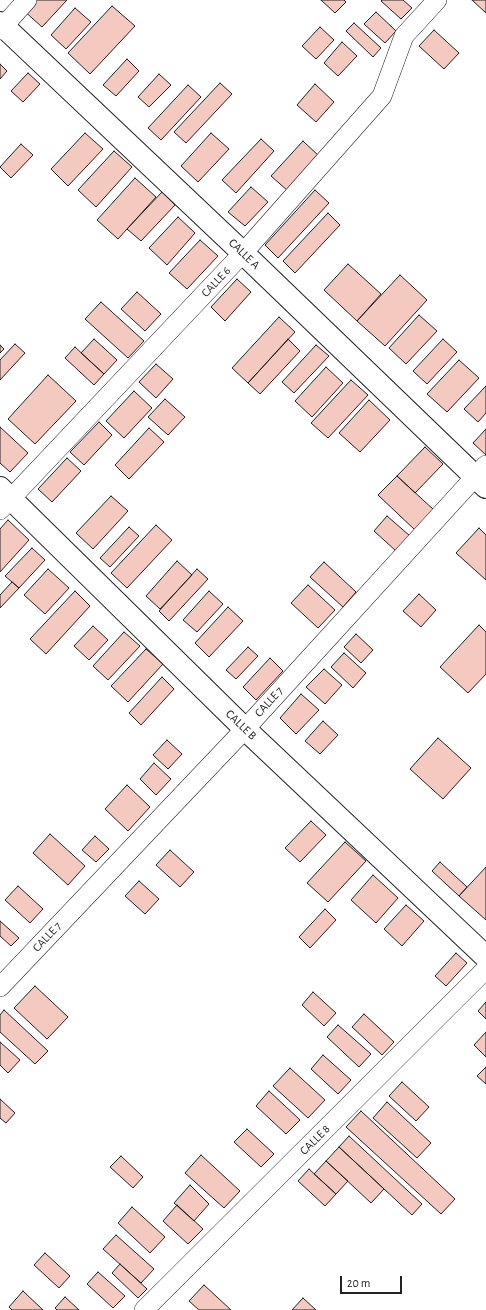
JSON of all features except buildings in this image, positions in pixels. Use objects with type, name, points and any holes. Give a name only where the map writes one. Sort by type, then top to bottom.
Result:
[{"type":"street","points":[[1,26],[27,0]]},
{"type":"street","name":"CALLE 6","points":[[4,499],[243,253],[382,96],[404,36],[437,0]]},
{"type":"street","name":"CALLE A","points":[[1,26],[482,477]]},
{"type":"street","name":"CALLE 7","points":[[0,987],[482,477]]},
{"type":"street","name":"CALLE B","points":[[4,499],[486,957]]},
{"type":"street","name":"CALLE 8","points":[[144,1310],[486,969]]}]
